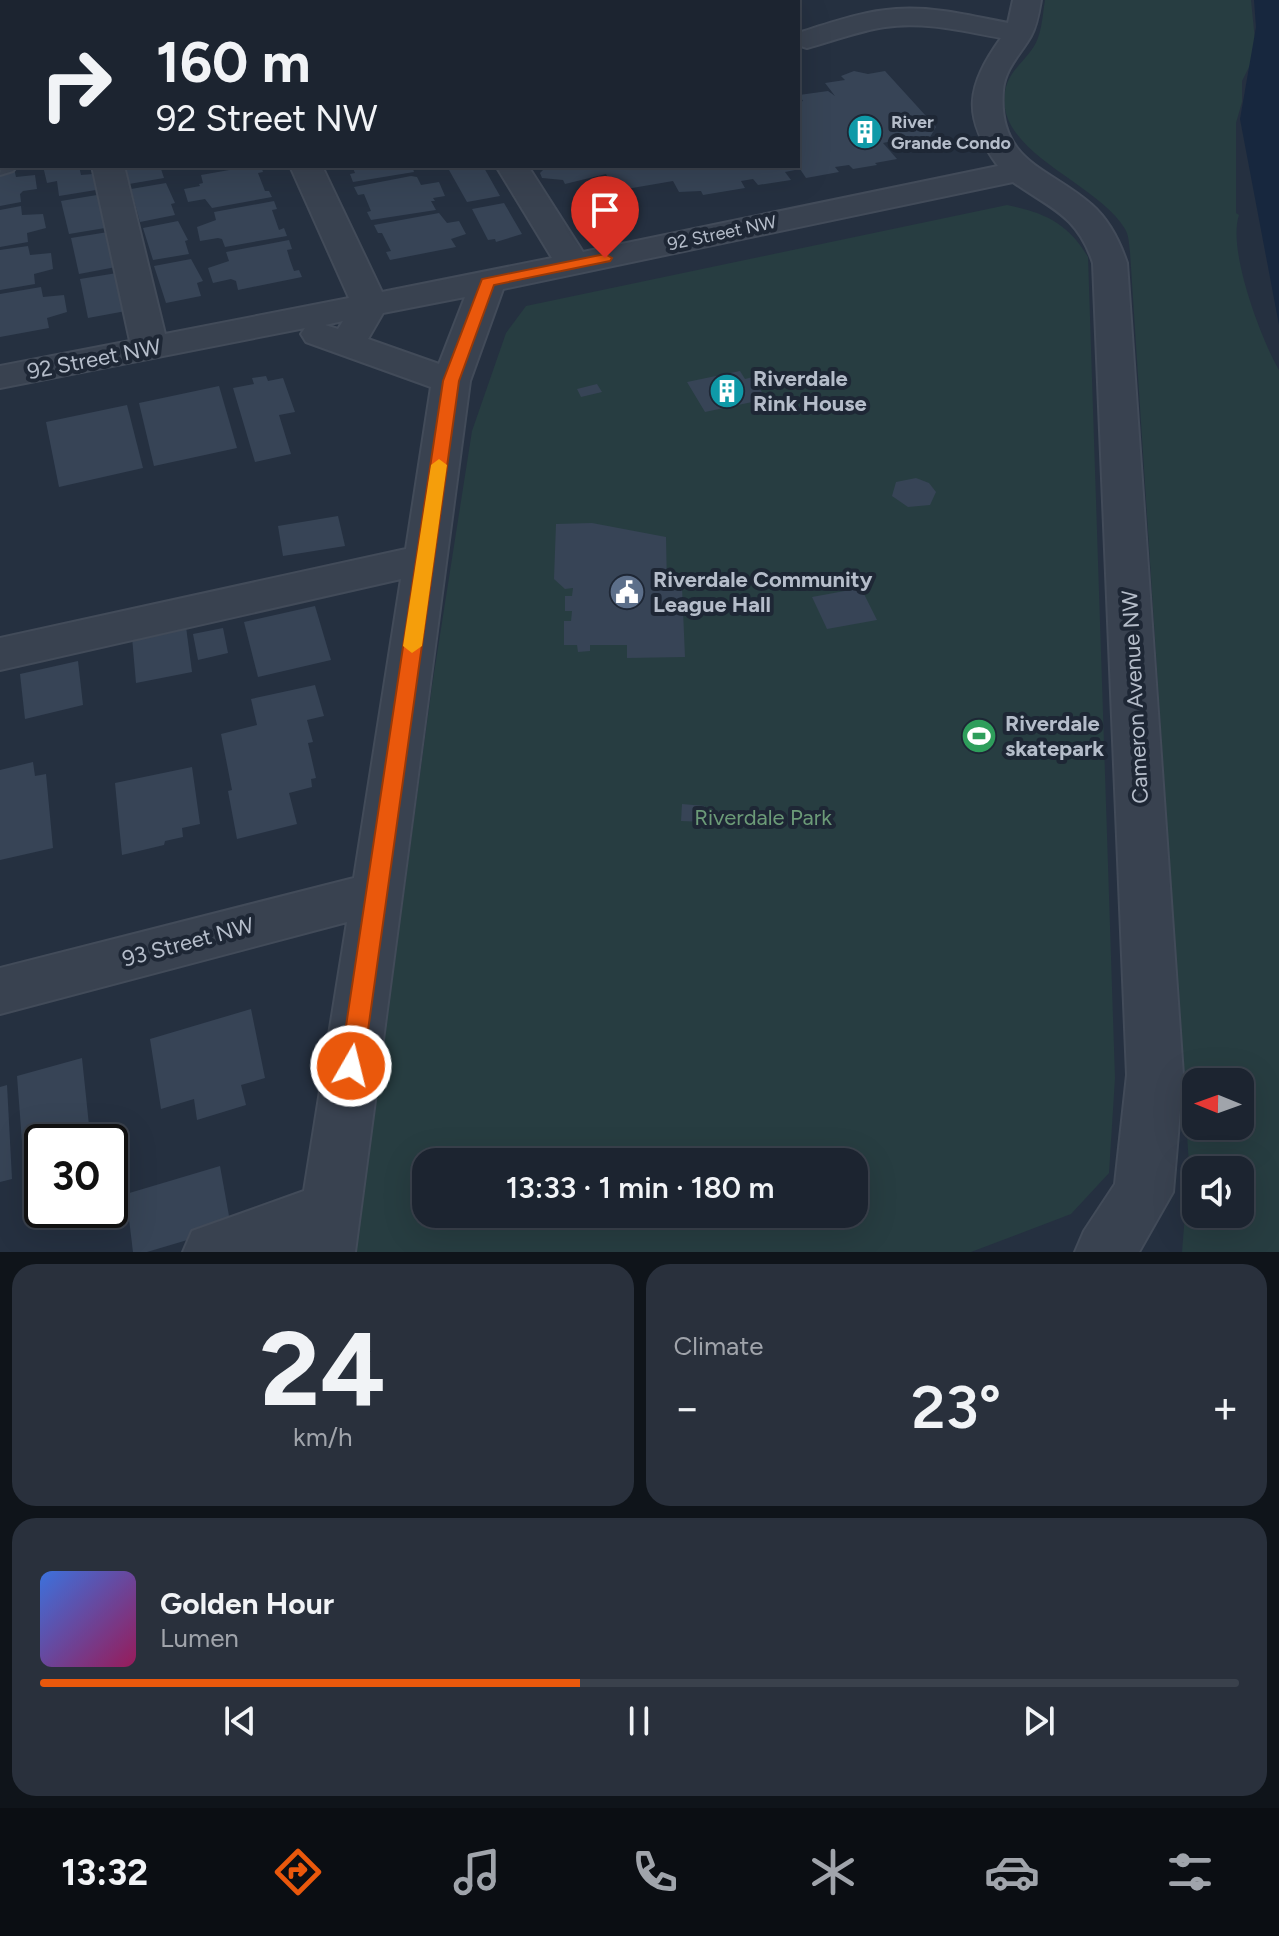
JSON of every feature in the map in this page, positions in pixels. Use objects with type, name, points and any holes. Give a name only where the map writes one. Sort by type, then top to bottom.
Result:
[{"type":"street","points":[[1019,171],[1000,144],[990,118],[988,88],[997,64],[1019,33],[1027,0]]},
{"type":"street","points":[[807,39],[857,24],[899,17],[1019,33]]},
{"type":"street","points":[[108,168],[150,348]]},
{"type":"street","points":[[307,168],[370,305],[348,343]]},
{"type":"street","points":[[513,168],[573,264]]},
{"type":"street","name":"92 Street NW","points":[[0,377],[488,282],[1019,171]]},
{"type":"street","name":"Cameron Avenue NW","points":[[1019,171],[1070,202],[1086,217],[1101,237],[1110,263],[1155,1075],[1144,1192],[1105,1252]]},
{"type":"street","points":[[213,1252],[328,1231],[451,381],[488,282]]},
{"type":"street","points":[[283,321],[451,381]]},
{"type":"street","points":[[0,654],[426,559]]},
{"type":"street","name":"93 Street NW","points":[[0,991],[376,893]]},
{"type":"green space","points":[[1045,0],[1251,0],[1254,57],[1242,81],[1242,102],[1236,123],[1236,213],[1239,215],[1238,249],[1248,294],[1279,370],[1279,1252],[1182,1252],[1184,1228],[1254,1228],[1254,1156],[1188,1156],[1187,1140],[1254,1140],[1254,1068],[1183,1068],[1129,243],[1125,229],[1111,212],[1029,147],[1013,129],[1005,110],[1008,82],[1030,52],[1041,28]]},
{"type":"green space","name":"Riverdale Park","points":[[1007,205],[1054,221],[1072,236],[1088,257],[1115,1078],[1109,1173],[1071,1214],[971,1252],[355,1252],[432,686],[472,431],[506,333],[526,306]]},
{"type":"water","points":[[1254,0],[1279,0],[1279,325],[1240,119],[1256,27]]},
{"type":"building","name":"River Grande Condo","points":[[854,71],[868,74],[885,71],[936,127],[930,137],[901,144],[897,140],[883,143],[897,159],[875,163],[877,165],[853,169],[849,165],[835,167],[839,172],[806,178],[800,169],[785,172],[791,180],[758,185],[753,179],[741,181],[745,188],[703,195],[701,191],[679,192],[673,181],[615,191],[606,174],[565,184],[563,180],[542,178],[540,173],[545,168],[800,168],[800,102],[803,101],[800,95],[828,91],[835,96],[825,83],[845,80],[841,76]]},
{"type":"building","points":[[14,168],[16,177],[35,175],[37,189],[23,191],[20,194],[21,202],[0,206],[0,171]]},
{"type":"building","points":[[43,168],[79,168],[81,175],[93,174],[96,190],[59,196],[57,181],[47,183]]},
{"type":"building","points":[[125,168],[161,168],[164,178],[129,184]]},
{"type":"building","points":[[241,168],[262,168],[263,172],[258,173],[265,191],[269,191],[272,197],[212,208],[205,199],[188,202],[184,189],[200,186],[203,183],[201,175]]},
{"type":"building","points":[[353,168],[413,168],[414,172],[353,182],[350,174],[355,173]]},
{"type":"building","points":[[484,168],[500,196],[467,202],[449,170]]},
{"type":"building","points":[[417,177],[421,185],[439,182],[445,196],[431,201],[436,210],[371,220],[364,194],[358,195],[354,187]]},
{"type":"building","points":[[166,183],[175,203],[171,204],[175,215],[140,222],[131,189]]},
{"type":"building","points":[[97,195],[105,228],[69,234],[61,201]]},
{"type":"building","points":[[274,201],[277,209],[272,210],[279,230],[284,228],[287,236],[225,247],[222,239],[218,238],[200,241],[197,227],[216,220],[214,212]]},
{"type":"building","points":[[504,203],[522,234],[496,242],[495,239],[488,240],[472,209]]},
{"type":"building","points":[[21,206],[22,215],[43,214],[46,228],[27,233],[28,242],[0,247],[0,210]]},
{"type":"building","points":[[439,213],[447,223],[459,221],[466,234],[451,239],[456,247],[390,260],[386,252],[391,251],[374,225]]},
{"type":"building","points":[[178,221],[188,240],[185,241],[189,254],[153,260],[143,228]]},
{"type":"building","points":[[108,232],[116,267],[79,274],[71,238]]},
{"type":"building","points":[[289,240],[292,249],[287,250],[290,260],[294,271],[299,270],[302,277],[238,290],[236,281],[231,279],[213,283],[208,268],[229,261],[226,252]]},
{"type":"building","points":[[28,246],[30,255],[51,253],[53,269],[34,274],[35,284],[0,290],[0,250]]},
{"type":"building","points":[[191,259],[203,281],[197,283],[201,296],[166,303],[154,266]]},
{"type":"building","points":[[117,273],[126,311],[88,318],[80,279]]},
{"type":"building","points":[[41,287],[43,297],[64,295],[67,312],[47,318],[49,328],[0,337],[0,294]]},
{"type":"building","name":"Riverdale Rink House","points":[[740,371],[745,379],[753,377],[766,399],[705,412],[687,382]]},
{"type":"building","points":[[266,376],[268,381],[283,378],[295,412],[279,415],[291,454],[255,462],[233,388],[254,384],[252,378]]},
{"type":"building","points":[[597,384],[602,392],[581,397],[577,389]]},
{"type":"building","points":[[219,386],[237,448],[154,466],[139,403]]},
{"type":"building","points":[[127,405],[143,468],[59,487],[46,422]]},
{"type":"building","points":[[916,478],[929,483],[936,492],[930,505],[908,507],[892,496],[896,482]]},
{"type":"building","points":[[338,516],[345,546],[283,556],[278,526]]},
{"type":"building","name":"Riverdale Community League Hall","points":[[592,523],[666,537],[667,587],[682,587],[685,657],[627,658],[627,645],[590,645],[590,651],[578,652],[577,645],[564,645],[564,621],[571,621],[572,611],[565,611],[565,596],[572,596],[573,588],[565,589],[554,579],[556,524]]},
{"type":"building","points":[[861,588],[877,620],[827,629],[812,597]]},
{"type":"building","points":[[315,606],[331,660],[258,677],[244,622]]},
{"type":"building","points":[[186,627],[192,672],[136,683],[132,637]]},
{"type":"building","points":[[223,628],[228,653],[198,660],[193,634]]},
{"type":"building","points":[[78,661],[83,705],[25,719],[20,674]]},
{"type":"building","points":[[315,685],[324,716],[307,720],[313,742],[308,743],[316,778],[311,779],[312,787],[289,793],[297,824],[237,839],[228,791],[232,790],[221,734],[257,725],[251,699]]},
{"type":"building","points":[[33,762],[35,776],[46,774],[53,848],[0,860],[0,770]]},
{"type":"building","points":[[192,767],[200,824],[182,828],[183,837],[165,841],[164,845],[122,855],[115,783]]},
{"type":"building","points":[[682,804],[705,806],[705,822],[681,821]]},
{"type":"building","points":[[251,1009],[265,1078],[241,1085],[246,1105],[197,1120],[194,1099],[161,1109],[150,1039]]},
{"type":"building","points":[[82,1058],[89,1124],[24,1124],[23,1155],[17,1076]]},
{"type":"building","points":[[7,1085],[12,1179],[0,1182],[0,1087]]},
{"type":"building","points":[[220,1166],[231,1227],[147,1252],[133,1252],[128,1193]]},
{"type":"slow traffic","points":[[412,646],[439,465]]},
{"type":"place","name":"River Grande Condo","points":[[865,132]]},
{"type":"place","name":"Riverdale Rink House","points":[[727,391]]},
{"type":"place","name":"Riverdale Community League Hall","points":[[627,592]]},
{"type":"place","name":"Riverdale skatepark","points":[[979,736]]},
{"type":"route","points":[[351,1066],[451,381],[488,282],[605,258]]}]
